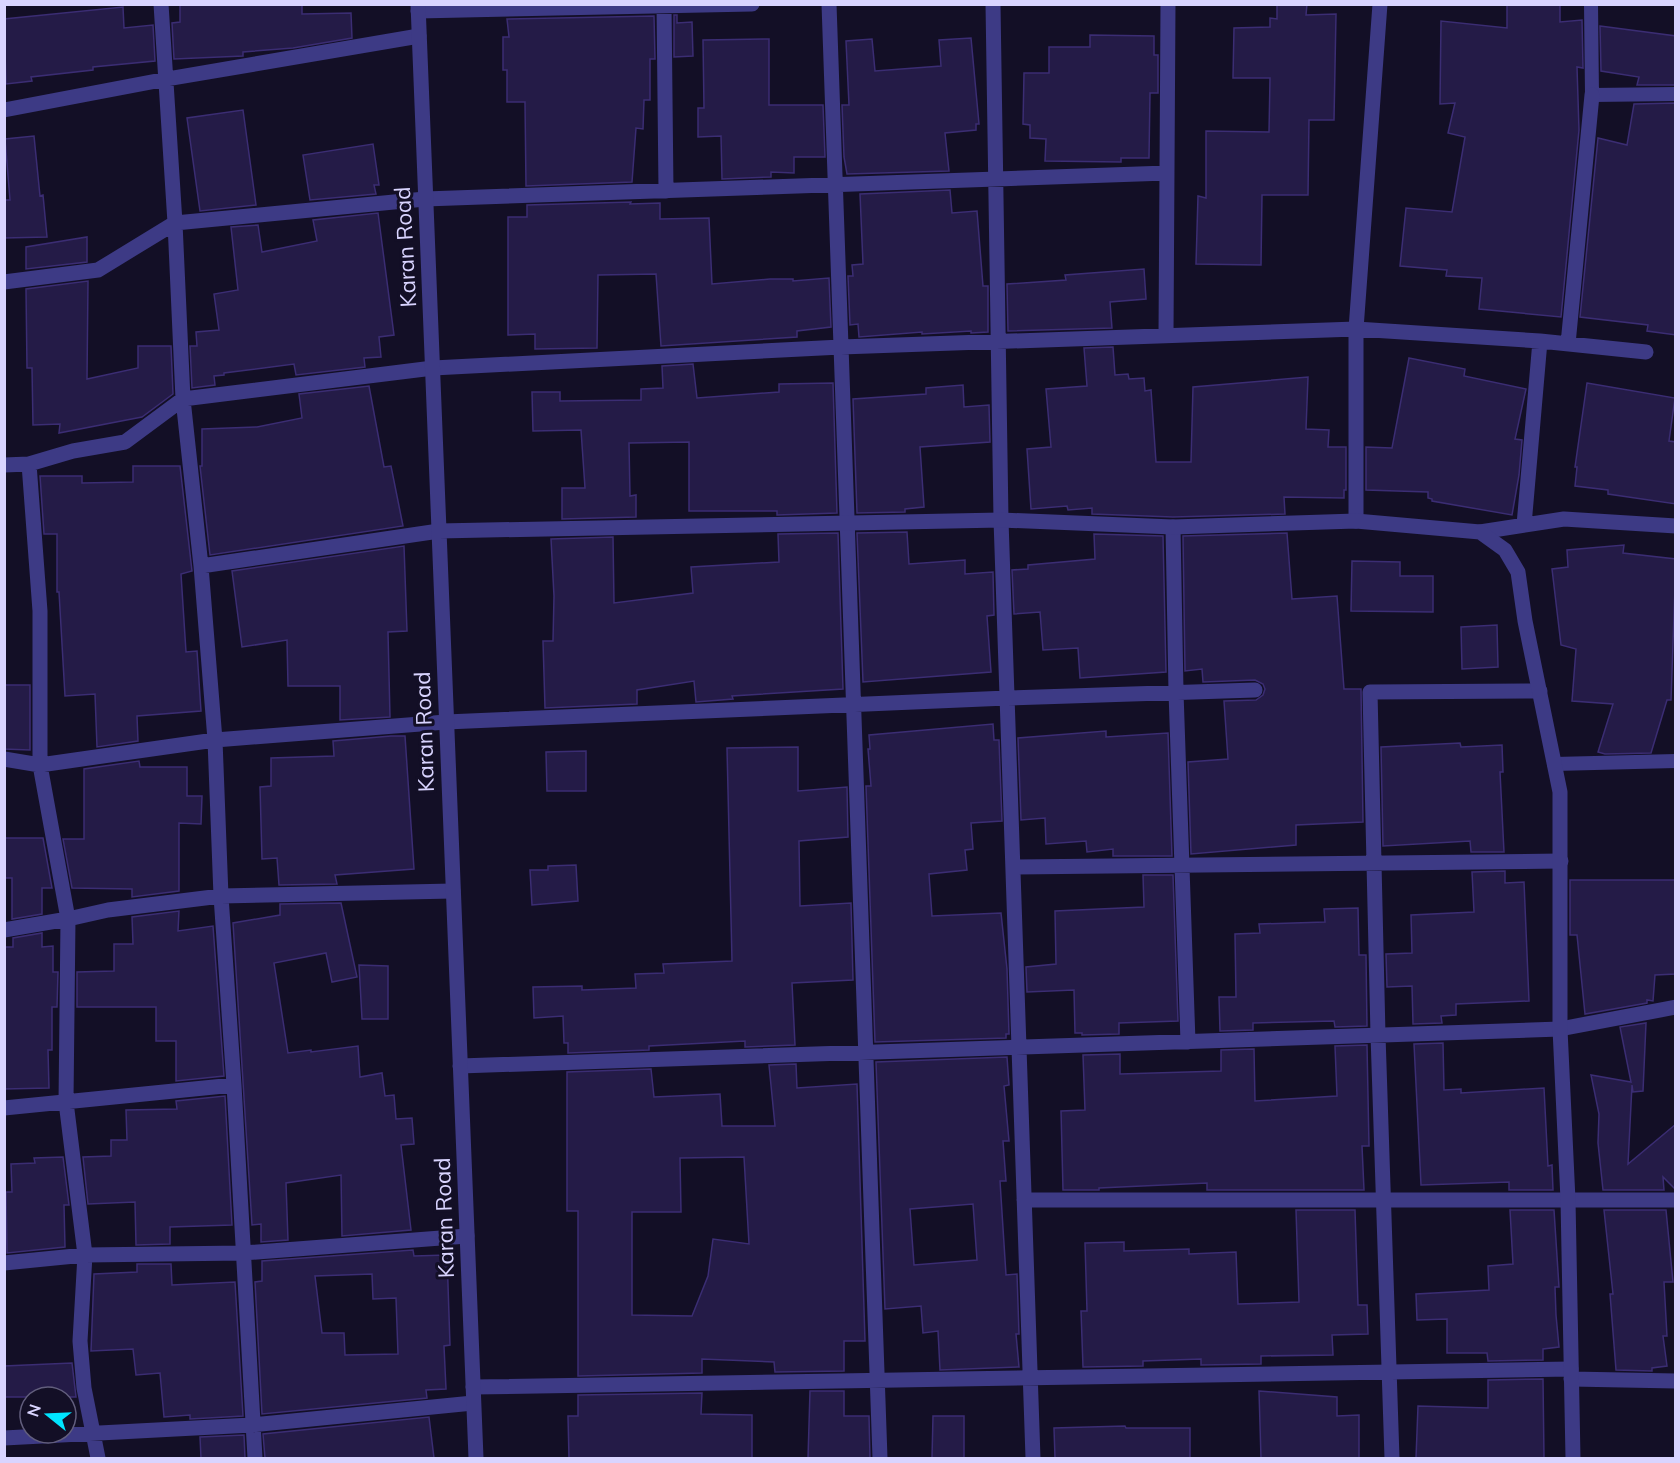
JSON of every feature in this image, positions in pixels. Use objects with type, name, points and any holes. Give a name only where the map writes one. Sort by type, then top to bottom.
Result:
[{"type":"street","points":[[161,4],[167,79],[183,399],[201,566],[215,740],[221,896],[255,1458]]},
{"type":"street","points":[[418,8],[752,4]]},
{"type":"street","points":[[829,4],[880,1458]]},
{"type":"street","points":[[993,4],[1001,520],[1033,1458]]},
{"type":"street","points":[[1166,335],[1168,4]]},
{"type":"street","points":[[1356,521],[1356,329],[1380,4]]},
{"type":"street","points":[[664,5],[666,190]]},
{"type":"street","name":"Karan Road","points":[[418,8],[476,1458]]},
{"type":"street","points":[[4,110],[167,79],[419,36]]},
{"type":"street","points":[[1568,344],[1592,95]]},
{"type":"street","points":[[4,282],[98,270],[175,223],[426,199],[1167,173]]},
{"type":"street","points":[[4,465],[29,464],[72,451],[125,442],[183,399],[433,368],[841,346],[1356,329],[1540,341],[1646,352]]},
{"type":"street","points":[[1524,525],[1540,341]]},
{"type":"street","points":[[29,464],[40,611],[40,765],[68,919],[66,1102],[85,1255],[80,1341],[84,1388],[98,1458]]},
{"type":"street","points":[[201,566],[439,531],[1001,520],[1173,527],[1356,521],[1480,532],[1564,519],[1676,526]]},
{"type":"street","points":[[1173,527],[1176,692],[1188,1042]]},
{"type":"street","points":[[1480,532],[1505,550],[1518,572],[1525,621],[1560,792],[1560,1029],[1568,1200],[1573,1458]]},
{"type":"street","points":[[4,759],[40,765],[215,740],[446,723],[1007,698],[1255,690]]},
{"type":"street","points":[[1392,1458],[1378,1035],[1370,692],[1540,691]]},
{"type":"street","points":[[1013,867],[1561,861]]},
{"type":"street","points":[[4,930],[108,910],[221,896],[453,891]]},
{"type":"street","points":[[460,1066],[1560,1029],[1676,1007]]},
{"type":"street","points":[[4,1108],[234,1085]]},
{"type":"street","points":[[1024,1200],[1676,1200]]},
{"type":"street","points":[[4,1263],[85,1255],[243,1253],[467,1236]]},
{"type":"street","points":[[4,1438],[252,1425],[473,1395],[878,1381],[1389,1372],[1571,1374],[1676,1381]]},
{"type":"lane","points":[[1591,4],[1592,95],[1676,94]]},
{"type":"lane","points":[[1554,764],[1676,761]]},
{"type":"building","points":[[180,4],[302,4],[302,14],[351,13],[352,38],[293,48],[243,52],[243,56],[174,59],[172,23],[180,22]]},
{"type":"building","points":[[1277,4],[1307,4],[1306,15],[1336,14],[1334,120],[1309,120],[1308,195],[1262,195],[1261,265],[1196,264],[1198,196],[1206,198],[1206,131],[1269,132],[1270,78],[1233,78],[1234,28],[1270,27],[1270,18],[1277,19]]},
{"type":"building","points":[[1507,4],[1560,4],[1560,22],[1582,20],[1583,68],[1577,67],[1579,130],[1561,317],[1479,309],[1482,278],[1446,276],[1447,270],[1400,266],[1406,208],[1452,212],[1465,137],[1448,133],[1455,103],[1440,104],[1441,21],[1507,28]]},
{"type":"building","points":[[123,7],[124,28],[153,25],[155,61],[93,67],[93,70],[31,77],[32,81],[6,84],[4,19]]},
{"type":"building","points":[[674,15],[677,15],[677,23],[692,22],[693,56],[674,57]]},
{"type":"building","points":[[654,16],[655,59],[650,59],[650,100],[644,100],[643,129],[636,128],[632,182],[526,186],[525,102],[507,102],[507,70],[503,70],[503,37],[509,37],[507,19]]},
{"type":"building","points":[[1600,26],[1676,36],[1676,85],[1637,85],[1639,77],[1601,71]]},
{"type":"building","points":[[1090,35],[1154,36],[1154,55],[1158,55],[1158,93],[1150,93],[1149,158],[1121,158],[1121,162],[1045,161],[1046,139],[1030,138],[1030,125],[1023,124],[1024,73],[1049,73],[1049,47],[1090,47]]},
{"type":"building","points":[[971,38],[979,124],[976,124],[976,130],[945,133],[949,171],[847,174],[842,105],[849,105],[846,41],[872,39],[875,71],[941,66],[939,40]]},
{"type":"building","points":[[769,39],[769,105],[823,105],[825,157],[794,157],[794,173],[771,172],[771,177],[722,179],[721,136],[698,137],[698,108],[704,108],[703,40]]},
{"type":"building","points":[[1676,103],[1676,335],[1647,331],[1648,325],[1580,317],[1598,138],[1627,145],[1634,104]]},
{"type":"building","points":[[243,110],[256,205],[200,211],[187,118]]},
{"type":"building","points":[[34,136],[47,237],[4,238],[4,200],[10,200],[5,139]]},
{"type":"building","points":[[373,144],[379,185],[374,185],[376,194],[310,200],[303,155]]},
{"type":"building","points":[[950,190],[952,213],[977,211],[983,286],[988,286],[988,332],[922,334],[922,332],[859,337],[858,324],[850,325],[848,276],[853,276],[852,265],[863,264],[860,194]]},
{"type":"building","points":[[631,202],[630,204],[660,203],[660,219],[709,218],[712,284],[770,279],[793,279],[793,281],[829,278],[831,327],[797,331],[797,337],[661,346],[656,274],[598,275],[597,348],[535,349],[535,334],[508,335],[508,217],[527,217],[527,205]]},
{"type":"building","points":[[378,213],[394,335],[379,337],[381,357],[364,358],[365,367],[296,375],[294,364],[224,373],[224,375],[214,376],[215,385],[192,388],[190,346],[197,346],[196,332],[219,330],[214,294],[238,290],[231,227],[258,225],[262,252],[317,241],[313,220]]},
{"type":"building","points":[[87,237],[87,262],[26,269],[26,247]]},
{"type":"building","points":[[1144,269],[1146,299],[1110,302],[1112,328],[1008,331],[1007,284],[1066,280],[1065,275]]},
{"type":"building","points":[[88,281],[87,379],[138,368],[138,346],[171,346],[173,394],[142,417],[59,433],[60,424],[33,425],[32,368],[27,368],[26,289]]},
{"type":"building","points":[[1113,347],[1115,375],[1128,374],[1129,379],[1144,378],[1145,391],[1151,390],[1156,462],[1191,462],[1193,387],[1308,377],[1306,429],[1329,430],[1328,447],[1346,447],[1344,498],[1284,497],[1285,514],[1173,517],[1092,514],[1092,508],[1068,510],[1067,506],[1031,509],[1027,449],[1051,447],[1046,389],[1087,386],[1084,348]]},
{"type":"building","points":[[1409,358],[1465,369],[1464,376],[1526,389],[1515,439],[1522,440],[1512,515],[1432,501],[1428,498],[1428,492],[1366,490],[1366,447],[1392,448]]},
{"type":"building","points":[[693,364],[697,398],[779,392],[779,384],[833,383],[837,513],[777,515],[777,511],[689,511],[689,442],[629,443],[630,496],[636,495],[636,517],[562,519],[562,488],[585,488],[581,430],[533,431],[532,392],[560,392],[560,401],[641,400],[641,389],[663,388],[662,366]]},
{"type":"building","points":[[1587,383],[1675,398],[1669,441],[1676,442],[1676,504],[1608,494],[1608,490],[1575,486],[1577,467],[1575,467]]},
{"type":"building","points":[[963,385],[964,407],[989,405],[990,442],[920,447],[924,507],[905,509],[905,512],[857,513],[853,399],[926,394],[926,388]]},
{"type":"building","points":[[369,386],[384,467],[391,466],[403,526],[210,555],[200,466],[202,466],[202,429],[257,427],[302,418],[299,394]]},
{"type":"building","points":[[133,466],[180,466],[192,571],[181,574],[186,652],[197,651],[201,711],[137,716],[138,741],[97,747],[95,694],[65,696],[59,592],[57,592],[57,534],[44,534],[40,476],[82,476],[82,483],[133,482]]},
{"type":"building","points":[[907,532],[909,564],[965,560],[965,574],[993,572],[994,615],[987,616],[991,672],[863,682],[857,533]]},
{"type":"building","points":[[838,533],[843,689],[732,696],[733,699],[696,702],[694,681],[637,690],[637,704],[545,708],[543,641],[553,641],[554,596],[551,539],[613,537],[614,603],[693,593],[691,567],[779,562],[778,534]]},
{"type":"building","points":[[1287,533],[1292,599],[1337,596],[1344,689],[1361,689],[1363,822],[1296,825],[1296,845],[1191,854],[1188,762],[1228,759],[1224,701],[1256,700],[1263,695],[1265,689],[1263,684],[1255,680],[1203,682],[1202,669],[1185,671],[1183,536]]},
{"type":"building","points":[[1094,534],[1163,536],[1166,672],[1080,678],[1078,648],[1043,650],[1040,612],[1014,614],[1012,570],[1028,569],[1028,565],[1095,559]]},
{"type":"building","points":[[1624,545],[1623,553],[1676,559],[1671,700],[1667,700],[1651,753],[1605,754],[1598,752],[1613,704],[1572,701],[1576,649],[1561,645],[1552,569],[1568,567],[1567,550]]},
{"type":"building","points":[[404,546],[407,631],[388,632],[390,717],[340,720],[340,686],[288,686],[287,640],[242,647],[232,571]]},
{"type":"building","points":[[1352,561],[1400,562],[1400,576],[1433,576],[1433,612],[1351,611]]},
{"type":"building","points":[[1497,625],[1498,667],[1462,669],[1461,627]]},
{"type":"building","points":[[4,685],[30,685],[30,750],[4,749]]},
{"type":"building","points":[[993,724],[994,740],[999,740],[1002,821],[971,823],[973,849],[965,850],[967,870],[929,874],[932,916],[1001,913],[1007,969],[1009,1034],[1006,1034],[1006,1038],[875,1042],[866,786],[871,786],[869,735]]},
{"type":"building","points":[[1106,731],[1106,737],[1168,733],[1172,856],[1113,856],[1113,849],[1087,852],[1086,841],[1046,844],[1045,818],[1021,820],[1018,738]]},
{"type":"building","points":[[405,736],[414,869],[335,875],[337,884],[279,885],[277,858],[262,859],[260,787],[271,786],[271,758],[334,756],[333,741]]},
{"type":"building","points":[[1460,743],[1461,747],[1502,745],[1503,772],[1500,772],[1504,852],[1471,852],[1470,841],[1383,846],[1381,747]]},
{"type":"building","points":[[798,747],[798,791],[847,787],[848,837],[799,841],[800,906],[851,903],[853,980],[792,983],[795,1045],[745,1047],[745,1041],[649,1046],[649,1050],[568,1053],[568,1043],[564,1043],[563,1016],[534,1018],[533,987],[582,986],[582,990],[636,988],[635,974],[664,973],[663,964],[732,961],[727,748]]},
{"type":"building","points":[[586,751],[586,791],[547,791],[546,752]]},
{"type":"building","points":[[139,761],[140,767],[187,767],[187,796],[202,796],[201,824],[179,823],[179,891],[132,897],[132,889],[72,888],[63,839],[84,839],[84,769]]},
{"type":"building","points":[[4,838],[43,838],[52,888],[42,888],[42,914],[12,919],[12,878],[4,878]]},
{"type":"building","points":[[576,865],[578,901],[532,905],[530,870],[548,870],[548,866]]},
{"type":"building","points":[[1505,871],[1505,883],[1524,882],[1529,1001],[1456,1004],[1456,1015],[1441,1016],[1442,1023],[1413,1024],[1412,986],[1387,987],[1386,954],[1412,953],[1411,915],[1474,912],[1472,872]]},
{"type":"building","points":[[1143,875],[1173,875],[1178,1021],[1119,1023],[1119,1034],[1082,1035],[1082,1033],[1075,1033],[1074,990],[1027,992],[1026,967],[1056,964],[1055,911],[1144,907]]},
{"type":"building","points":[[1570,880],[1676,880],[1676,974],[1655,975],[1653,1001],[1647,1000],[1647,1003],[1585,1014],[1577,935],[1570,935]]},
{"type":"building","points":[[341,903],[357,977],[332,982],[326,953],[274,963],[288,1053],[358,1046],[360,1077],[382,1073],[385,1096],[394,1095],[396,1119],[412,1118],[414,1144],[401,1145],[411,1230],[342,1236],[341,1175],[286,1183],[288,1240],[261,1242],[261,1224],[252,1225],[233,923],[280,915],[280,904]]},
{"type":"building","points":[[1358,908],[1359,955],[1366,955],[1367,1026],[1335,1027],[1334,1021],[1253,1023],[1253,1030],[1220,1031],[1219,997],[1236,997],[1235,934],[1260,933],[1259,924],[1325,922],[1324,909]]},
{"type":"building","points":[[179,911],[178,931],[213,926],[224,1076],[176,1081],[176,1041],[156,1041],[156,1007],[77,1007],[77,972],[114,971],[114,944],[133,944],[132,917]]},
{"type":"building","points":[[42,933],[42,947],[53,946],[53,972],[58,972],[57,1007],[52,1007],[52,1050],[48,1050],[49,1088],[4,1089],[4,947],[13,947],[13,938]]},
{"type":"building","points":[[359,965],[388,966],[388,1019],[362,1019]]},
{"type":"building","points":[[1646,1023],[1643,1091],[1633,1092],[1632,1085],[1628,1164],[1676,1124],[1676,1190],[1663,1177],[1664,1190],[1603,1190],[1598,1143],[1599,1114],[1591,1075],[1631,1082],[1620,1027]]},
{"type":"building","points":[[1443,1043],[1444,1090],[1461,1089],[1461,1093],[1544,1088],[1548,1166],[1552,1165],[1553,1190],[1509,1190],[1509,1182],[1421,1185],[1414,1044]]},
{"type":"building","points":[[1367,1045],[1369,1146],[1362,1146],[1364,1190],[1207,1190],[1207,1183],[1063,1190],[1061,1111],[1085,1110],[1083,1055],[1120,1054],[1120,1074],[1221,1071],[1221,1050],[1254,1049],[1255,1101],[1337,1096],[1335,1046]]},
{"type":"building","points":[[1007,1057],[1009,1085],[1004,1086],[1009,1141],[1003,1141],[1006,1181],[1000,1181],[1006,1275],[1017,1274],[1019,1334],[1016,1334],[1019,1367],[940,1370],[938,1331],[923,1333],[921,1306],[885,1309],[876,1062]],"holes":[[[973,1204],[977,1260],[914,1265],[910,1209]]]},
{"type":"building","points":[[796,1064],[797,1088],[857,1084],[865,1341],[844,1341],[844,1371],[775,1372],[774,1362],[702,1359],[702,1373],[578,1376],[578,1211],[567,1211],[567,1072],[651,1069],[654,1097],[720,1094],[722,1126],[775,1126],[769,1065]],"holes":[[[744,1157],[749,1244],[713,1239],[708,1276],[692,1316],[632,1315],[632,1212],[681,1212],[680,1158]]]},
{"type":"building","points":[[225,1096],[232,1225],[170,1227],[170,1244],[136,1245],[135,1202],[88,1204],[83,1157],[111,1156],[111,1140],[127,1140],[126,1110],[177,1109],[176,1101]]},
{"type":"building","points":[[63,1157],[69,1205],[64,1205],[65,1247],[7,1253],[6,1192],[12,1192],[11,1164],[35,1163],[34,1158]]},
{"type":"building","points":[[1296,1210],[1355,1210],[1358,1305],[1367,1305],[1368,1334],[1332,1335],[1333,1355],[1261,1356],[1261,1364],[1201,1365],[1201,1359],[1143,1361],[1143,1366],[1083,1367],[1081,1311],[1087,1311],[1085,1243],[1124,1242],[1124,1251],[1189,1249],[1189,1254],[1236,1252],[1238,1304],[1299,1302]]},
{"type":"building","points":[[1510,1210],[1554,1210],[1559,1287],[1555,1287],[1559,1347],[1543,1349],[1543,1360],[1488,1361],[1487,1353],[1447,1353],[1447,1319],[1417,1320],[1416,1294],[1489,1290],[1488,1266],[1513,1264]]},
{"type":"building","points":[[1604,1210],[1666,1210],[1673,1282],[1664,1282],[1667,1336],[1663,1336],[1667,1366],[1652,1368],[1652,1371],[1616,1370],[1610,1294],[1613,1294]]},
{"type":"building","points":[[413,1250],[414,1256],[447,1255],[450,1345],[444,1346],[446,1389],[426,1390],[427,1398],[262,1414],[255,1282],[262,1281],[262,1261]],"holes":[[[372,1274],[373,1299],[396,1298],[398,1354],[345,1355],[344,1333],[322,1333],[315,1276]]]},
{"type":"building","points":[[137,1264],[171,1264],[172,1285],[235,1282],[243,1416],[190,1419],[190,1415],[164,1417],[160,1373],[136,1375],[133,1349],[91,1351],[94,1274],[137,1272]]},
{"type":"building","points":[[72,1363],[75,1385],[18,1385],[18,1397],[4,1397],[4,1366]]},
{"type":"building","points":[[1543,1379],[1544,1458],[1416,1458],[1418,1406],[1488,1408],[1488,1380]]},
{"type":"building","points":[[810,1391],[844,1391],[844,1416],[869,1416],[870,1458],[808,1458]]},
{"type":"building","points":[[1259,1391],[1337,1397],[1337,1416],[1359,1415],[1359,1458],[1261,1458]]},
{"type":"building","points":[[702,1393],[701,1414],[752,1415],[752,1458],[569,1458],[568,1416],[578,1416],[578,1395]]},
{"type":"building","points":[[933,1416],[964,1416],[964,1458],[932,1458]]},
{"type":"building","points":[[429,1417],[434,1458],[265,1458],[263,1434]]},
{"type":"building","points":[[1125,1426],[1126,1428],[1190,1428],[1190,1458],[1055,1458],[1054,1428]]},
{"type":"building","points":[[244,1435],[245,1458],[201,1458],[200,1437]]}]
